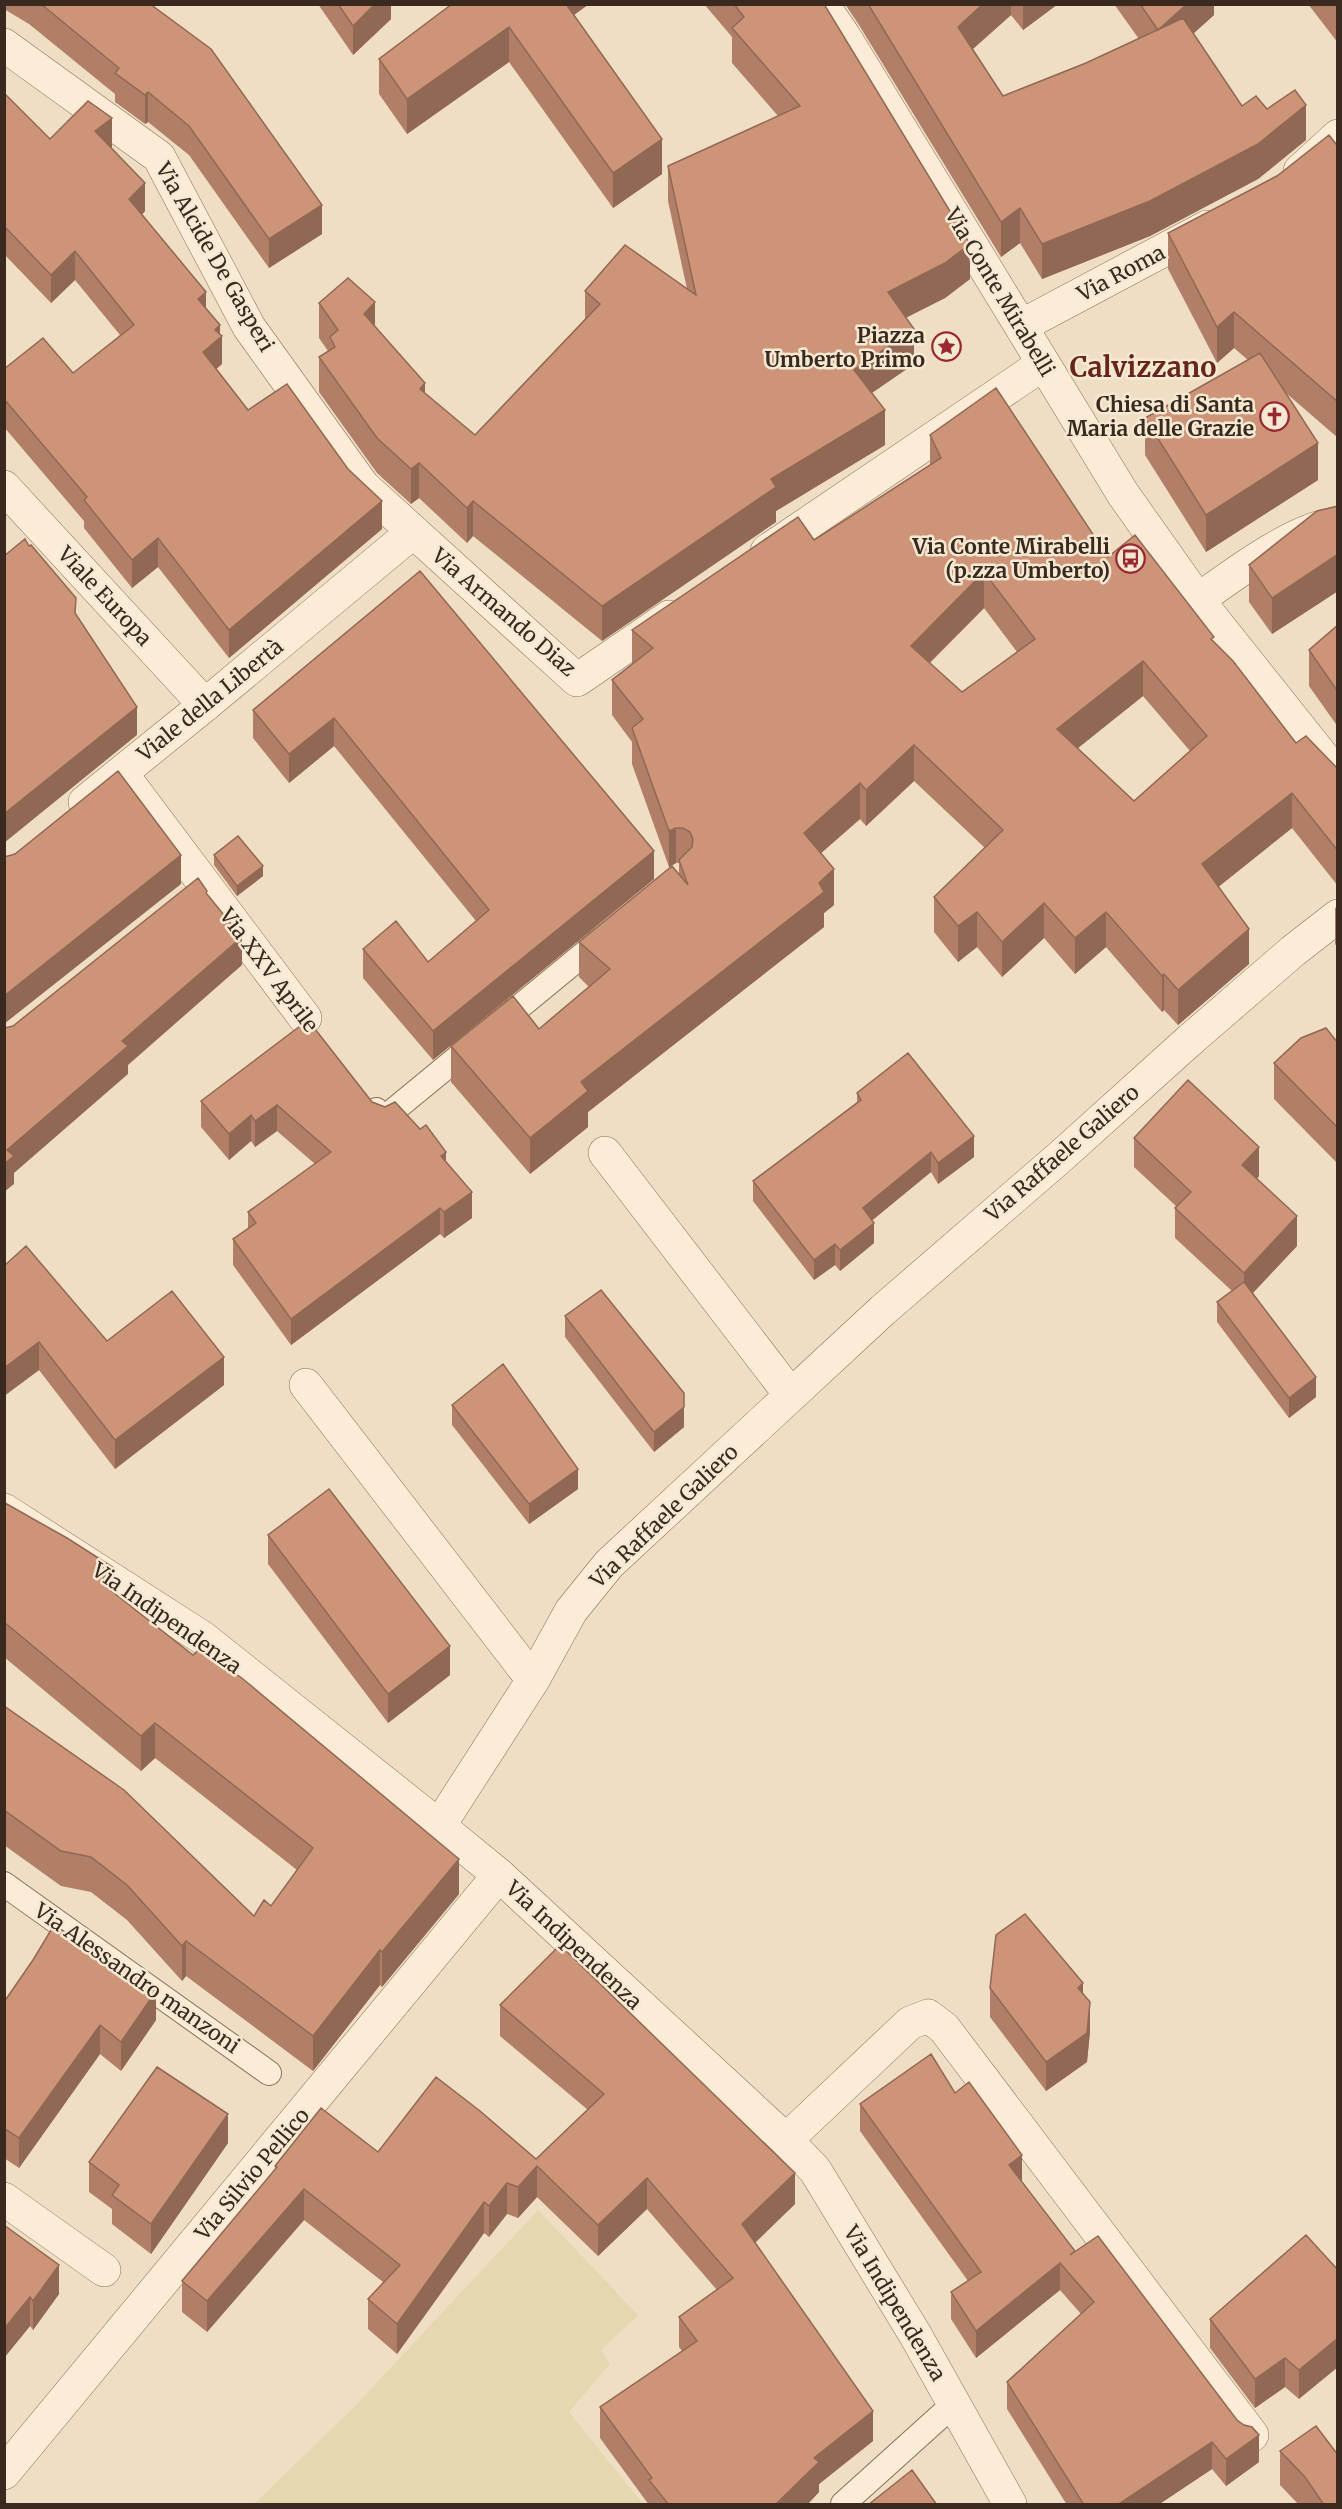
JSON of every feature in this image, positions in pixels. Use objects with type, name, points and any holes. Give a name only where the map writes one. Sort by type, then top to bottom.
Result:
[{"type":"street","name":"Via Conte Mirabelli","points":[[822,4],[844,36],[1123,494],[1198,600],[1338,776]]},
{"type":"street","name":"Via Alcide De Gasperi","points":[[4,45],[159,157],[249,327],[363,486],[413,532]]},
{"type":"street","points":[[1277,188],[1304,168],[1338,136]]},
{"type":"street","name":"Via Roma","points":[[1021,326],[1237,211]]},
{"type":"street","points":[[746,566],[1043,364]]},
{"type":"street","name":"Viale Europa","points":[[4,487],[205,705]]},
{"type":"street","points":[[1198,600],[1260,556],[1325,525],[1338,524]]},
{"type":"street","name":"Via Armando Diaz","points":[[413,532],[577,680],[696,599]]},
{"type":"street","name":"Viale della Libertà","points":[[58,823],[205,705],[413,532]]},
{"type":"street","name":"Via XXV Aprile","points":[[122,772],[195,890],[312,1027]]},
{"type":"street","name":"Via Raffaele Galiero","points":[[439,1826],[533,1680],[571,1611],[609,1564],[883,1310],[1059,1158],[1190,1040],[1293,951],[1338,916]]},
{"type":"street","points":[[605,1154],[790,1394]]},
{"type":"street","points":[[306,1385],[533,1680]]},
{"type":"street","name":"Via Indipendenza","points":[[4,1510],[203,1638],[439,1826],[499,1875],[786,2140],[815,2170],[955,2403],[1010,2505]]},
{"type":"street","name":"Via Silvio Pellico","points":[[4,2473],[499,1875]]},
{"type":"street","points":[[786,2140],[910,2023],[928,2016],[944,2028],[1252,2435]]},
{"type":"street","points":[[4,2199],[104,2270]]},
{"type":"lane","points":[[362,1092],[383,1119],[623,922]]},
{"type":"lane","name":"Via Alessandro manzoni","points":[[4,1884],[269,2073]]},
{"type":"lane","points":[[843,2505],[955,2403]]},
{"type":"shaded area","points":[[538,2210],[638,2315],[601,2350],[610,2364],[569,2412],[643,2504],[254,2504],[356,2405]]},
{"type":"building","points":[[41,4],[150,4],[211,49],[322,205],[269,239],[189,126],[148,92],[145,95],[115,73],[119,68]]},
{"type":"building","points":[[338,4],[375,4],[353,26]]},
{"type":"building","points":[[452,4],[566,4],[662,139],[613,173],[509,27],[407,99],[379,59]]},
{"type":"building","points":[[734,4],[824,4],[970,244],[945,263],[888,292],[914,329],[854,370],[885,410],[771,479],[776,487],[602,606],[473,501],[467,508],[419,463],[411,469],[377,438],[319,357],[335,347],[330,337],[338,330],[319,303],[348,278],[375,302],[364,314],[425,383],[420,389],[475,435],[600,304],[585,291],[625,245],[696,295],[668,166],[800,106],[732,28],[744,17]]},
{"type":"building","points":[[868,4],[983,4],[958,27],[1003,96],[1086,63],[1183,18],[1242,106],[1256,96],[1267,109],[1295,90],[1306,105],[1258,144],[1150,201],[1042,244],[1020,208],[1001,222]]},
{"type":"building","points":[[1140,4],[1187,4],[1158,30]]},
{"type":"building","points":[[4,93],[50,139],[88,101],[112,118],[95,131],[145,183],[129,199],[206,292],[198,299],[220,325],[215,330],[222,336],[203,352],[248,410],[287,384],[348,469],[382,501],[229,630],[158,538],[132,560],[84,500],[87,497],[4,399],[4,369],[43,338],[73,373],[134,325],[75,251],[51,275],[4,226]]},
{"type":"building","points":[[1329,135],[1336,144],[1338,143],[1338,402],[1234,312],[1217,327],[1168,233],[1277,176]]},
{"type":"building","points":[[1260,353],[1318,443],[1206,515],[1145,418]]},
{"type":"building","points":[[996,388],[1108,557],[1135,535],[1214,637],[1211,639],[1233,661],[1296,743],[1306,736],[1338,769],[1338,851],[1292,793],[1202,864],[1249,929],[1178,990],[1164,974],[1162,976],[1106,912],[1075,938],[1044,903],[1002,942],[977,912],[958,926],[934,897],[1003,830],[914,745],[866,790],[860,783],[804,833],[834,869],[819,883],[824,892],[581,1082],[588,1091],[530,1138],[451,1046],[513,996],[539,1029],[610,969],[579,942],[672,866],[688,885],[679,860],[692,847],[693,839],[690,832],[683,828],[669,831],[632,728],[643,719],[612,680],[653,648],[632,630],[798,517],[814,540],[941,458],[930,435]],"holes":[[[984,572],[1035,639],[962,692],[911,646]],[[1143,661],[1207,736],[1134,801],[1057,729]]]},
{"type":"building","points":[[1338,506],[1338,554],[1272,598],[1249,565],[1317,511]]},
{"type":"building","points":[[25,539],[76,598],[75,613],[137,707],[4,814],[4,556]]},
{"type":"building","points":[[420,571],[654,851],[433,1031],[363,949],[396,921],[428,962],[489,910],[334,718],[289,754],[253,710]]},
{"type":"building","points":[[1338,625],[1338,692],[1309,650]]},
{"type":"building","points":[[118,771],[181,855],[4,996],[4,857],[15,854]]},
{"type":"building","points":[[238,836],[263,866],[237,886],[214,855]]},
{"type":"building","points":[[198,878],[207,891],[206,893],[242,937],[122,1041],[128,1046],[7,1150],[14,1156],[4,1164],[4,1028],[13,1026]]},
{"type":"building","points":[[308,1020],[372,1102],[385,1107],[395,1102],[420,1129],[426,1125],[446,1152],[441,1156],[472,1192],[444,1212],[440,1208],[291,1319],[233,1239],[256,1223],[248,1212],[331,1152],[277,1105],[255,1121],[251,1115],[229,1134],[201,1101]]},
{"type":"building","points":[[1326,1028],[1338,1043],[1338,1128],[1274,1063],[1301,1038]]},
{"type":"building","points":[[908,1053],[974,1136],[938,1163],[931,1152],[863,1208],[874,1223],[840,1250],[835,1244],[814,1260],[753,1181],[861,1100],[857,1093]]},
{"type":"building","points":[[1188,1080],[1259,1147],[1242,1165],[1297,1216],[1244,1273],[1175,1208],[1191,1192],[1134,1138]]},
{"type":"building","points":[[26,1246],[107,1341],[172,1291],[224,1357],[115,1440],[39,1342],[4,1368],[4,1266]]},
{"type":"building","points":[[1244,1282],[1316,1377],[1289,1398],[1217,1302]]},
{"type":"building","points":[[601,1290],[684,1393],[684,1407],[654,1432],[565,1316]]},
{"type":"building","points":[[503,1364],[578,1469],[529,1504],[452,1405]]},
{"type":"building","points":[[329,1489],[450,1646],[388,1694],[268,1535]]},
{"type":"building","points":[[5,1503],[114,1568],[100,1582],[193,1655],[201,1648],[243,1679],[459,1859],[382,1952],[380,1950],[313,2036],[186,1941],[182,1946],[127,1885],[91,1857],[61,1851],[4,1810],[4,1706],[124,1790],[254,1916],[264,1900],[271,1906],[313,1848],[155,1723],[141,1736],[4,1622]]},
{"type":"building","points":[[1025,1914],[1083,1983],[1078,1988],[1090,2002],[1087,2033],[1046,2062],[990,1988],[996,1935]]},
{"type":"building","points":[[54,1925],[156,1991],[121,2042],[100,2025],[19,2138],[4,2128],[4,2002]]},
{"type":"building","points":[[560,1945],[795,2173],[742,2224],[873,2411],[814,2458],[819,2462],[775,2505],[669,2505],[649,2480],[652,2478],[600,2407],[697,2341],[679,2317],[733,2278],[647,2178],[598,2225],[537,2166],[518,2187],[507,2183],[489,2206],[484,2202],[397,2324],[368,2299],[400,2265],[304,2189],[207,2301],[182,2281],[277,2167],[275,2166],[321,2108],[378,2152],[436,2077],[536,2159],[604,2094],[500,2005]]},
{"type":"building","points":[[931,2054],[955,2093],[969,2082],[1022,2155],[1009,2165],[1075,2251],[1070,2255],[1098,2236],[1237,2420],[1252,2427],[1259,2435],[1226,2459],[1212,2442],[1117,2505],[1084,2505],[1007,2382],[1094,2302],[1060,2263],[976,2331],[951,2292],[981,2272],[860,2104]]},
{"type":"building","points":[[157,2067],[228,2114],[151,2224],[112,2195],[119,2185],[89,2162]]},
{"type":"building","points":[[4,2225],[59,2265],[33,2301],[30,2297],[4,2329]]},
{"type":"building","points":[[1306,2235],[1338,2270],[1338,2338],[1299,2370],[1285,2358],[1255,2379],[1210,2319]]},
{"type":"building","points":[[1316,2426],[1338,2455],[1338,2505],[1324,2505],[1305,2477],[1280,2451]]},
{"type":"building","points":[[912,2470],[937,2505],[868,2505]]},
{"type":"place","name":"Piazza Umberto Primo","points":[[946,347]]},
{"type":"place","name":"Chiesa di Santa Maria delle Grazie","points":[[1275,416]]},
{"type":"place","name":"Via Conte Mirabelli (p.zza Umberto)","points":[[1131,558]]},
{"type":"district","name":"Calvizzano","points":[[1143,367]]}]
